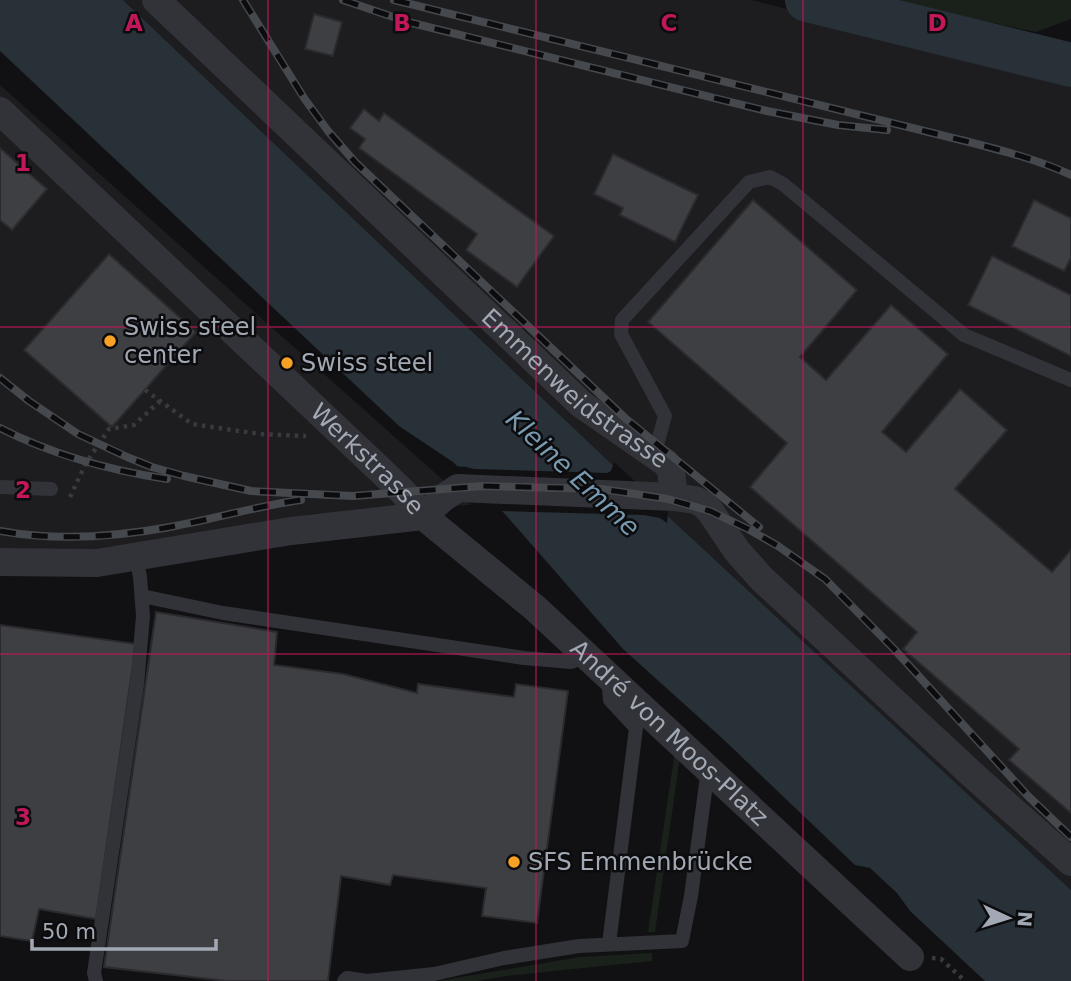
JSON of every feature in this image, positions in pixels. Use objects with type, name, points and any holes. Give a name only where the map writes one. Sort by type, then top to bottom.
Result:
[{"type":"street","name":"Emmenweidstrasse","points":[[156,0],[580,404],[666,463],[671,470],[663,497],[695,500],[710,511],[737,551],[761,578],[976,778],[1071,862]]},
{"type":"street","name":"Werkstrasse","points":[[0,111],[404,493],[423,516]]},
{"type":"street","points":[[423,516],[458,488],[663,497]]},
{"type":"street","name":"Werkstrasse","points":[[0,562],[97,563],[291,531],[423,516]]},
{"type":"street","name":"André von Moos-Platz","points":[[423,516],[535,608],[910,957]]},
{"type":"lane","points":[[652,453],[665,416],[621,334],[622,320],[749,182],[770,177],[783,184],[964,335],[1071,380]]},
{"type":"lane","points":[[4,484],[51,489]]},
{"type":"lane","points":[[94,975],[137,685],[144,616],[136,557]]},
{"type":"lane","points":[[142,596],[223,613],[524,658],[571,662],[587,656]]},
{"type":"lane","points":[[607,675],[610,700],[636,728],[610,944]]},
{"type":"lane","points":[[344,981],[348,978],[367,981],[434,974],[504,958],[579,946],[682,941],[691,896],[708,769]]},
{"type":"path","points":[[145,390],[192,424],[260,434],[345,438]]},
{"type":"path","points":[[51,489],[70,498],[80,474],[109,429],[134,425],[160,401]]},
{"type":"path","points":[[941,959],[965,981]]},
{"type":"shaded area","points":[[123,0],[751,0],[1071,79],[1071,890],[602,455]]},
{"type":"shaded area","points":[[885,0],[1071,0],[1071,19],[1036,32]]},
{"type":"shaded area","points":[[0,85],[471,505],[311,514],[149,552],[0,551]]},
{"type":"shaded area","points":[[675,751],[680,757],[655,932],[648,932]]},
{"type":"shaded area","points":[[652,953],[652,961],[477,981],[438,981],[580,957]]},
{"type":"water","name":"Kleine Emme","points":[[0,0],[123,0],[602,455],[1071,890],[1071,981],[985,981],[910,911],[897,893],[870,868],[855,865],[723,739],[623,649],[504,513],[453,462],[399,426],[0,51]]},
{"type":"pier","points":[[614,462],[668,512],[667,523],[660,518],[644,515],[499,513],[453,466],[607,473],[611,471]]},
{"type":"building","points":[[314,14],[342,22],[333,56],[305,49]]},
{"type":"building","points":[[364,109],[379,121],[384,113],[554,236],[517,287],[466,250],[477,234],[359,148],[365,139],[350,128]]},
{"type":"building","points":[[0,148],[47,189],[12,230],[0,220]]},
{"type":"building","points":[[613,154],[698,195],[675,242],[620,215],[623,208],[594,194]]},
{"type":"building","points":[[753,200],[857,290],[800,357],[826,380],[891,305],[948,354],[882,432],[906,452],[960,389],[1007,430],[955,489],[1052,572],[1071,550],[1071,813],[1009,760],[1019,749],[903,649],[917,632],[750,487],[787,443],[648,322]]},
{"type":"building","points":[[1034,200],[1071,218],[1071,258],[1064,271],[1012,246]]},
{"type":"building","name":"Swiss steel center","points":[[109,254],[196,332],[112,427],[24,350]]},
{"type":"building","points":[[992,256],[1071,295],[1071,356],[968,305]]},
{"type":"building","points":[[156,612],[277,632],[274,665],[343,674],[417,693],[418,684],[514,697],[516,684],[568,691],[537,923],[482,916],[486,888],[393,875],[390,885],[341,876],[328,981],[227,981],[104,967]]},
{"type":"building","points":[[0,625],[136,644],[96,919],[39,909],[32,941],[0,936]]},
{"type":"waterway","points":[[807,0],[1071,65]]},
{"type":"railway","points":[[243,0],[304,98],[355,162],[625,418],[759,527]]},
{"type":"railway","points":[[343,0],[408,22],[767,111],[838,125],[887,130]]},
{"type":"railway","points":[[394,0],[982,145],[1034,160],[1071,175]]},
{"type":"railway","points":[[0,378],[78,434],[127,457],[184,476],[251,491],[353,496],[483,486],[602,489],[668,499],[710,511],[778,546],[825,579],[894,649],[1028,796],[1071,837]]},
{"type":"railway","points":[[0,428],[81,460],[167,479]]},
{"type":"railway","points":[[0,531],[64,537],[128,533],[301,500]]},
{"type":"place","name":"Swiss steel center","points":[[110,341]]},
{"type":"place","name":"Swiss steel","points":[[287,363]]},
{"type":"place","name":"SFS Emmenbrücke","points":[[514,862]]}]
